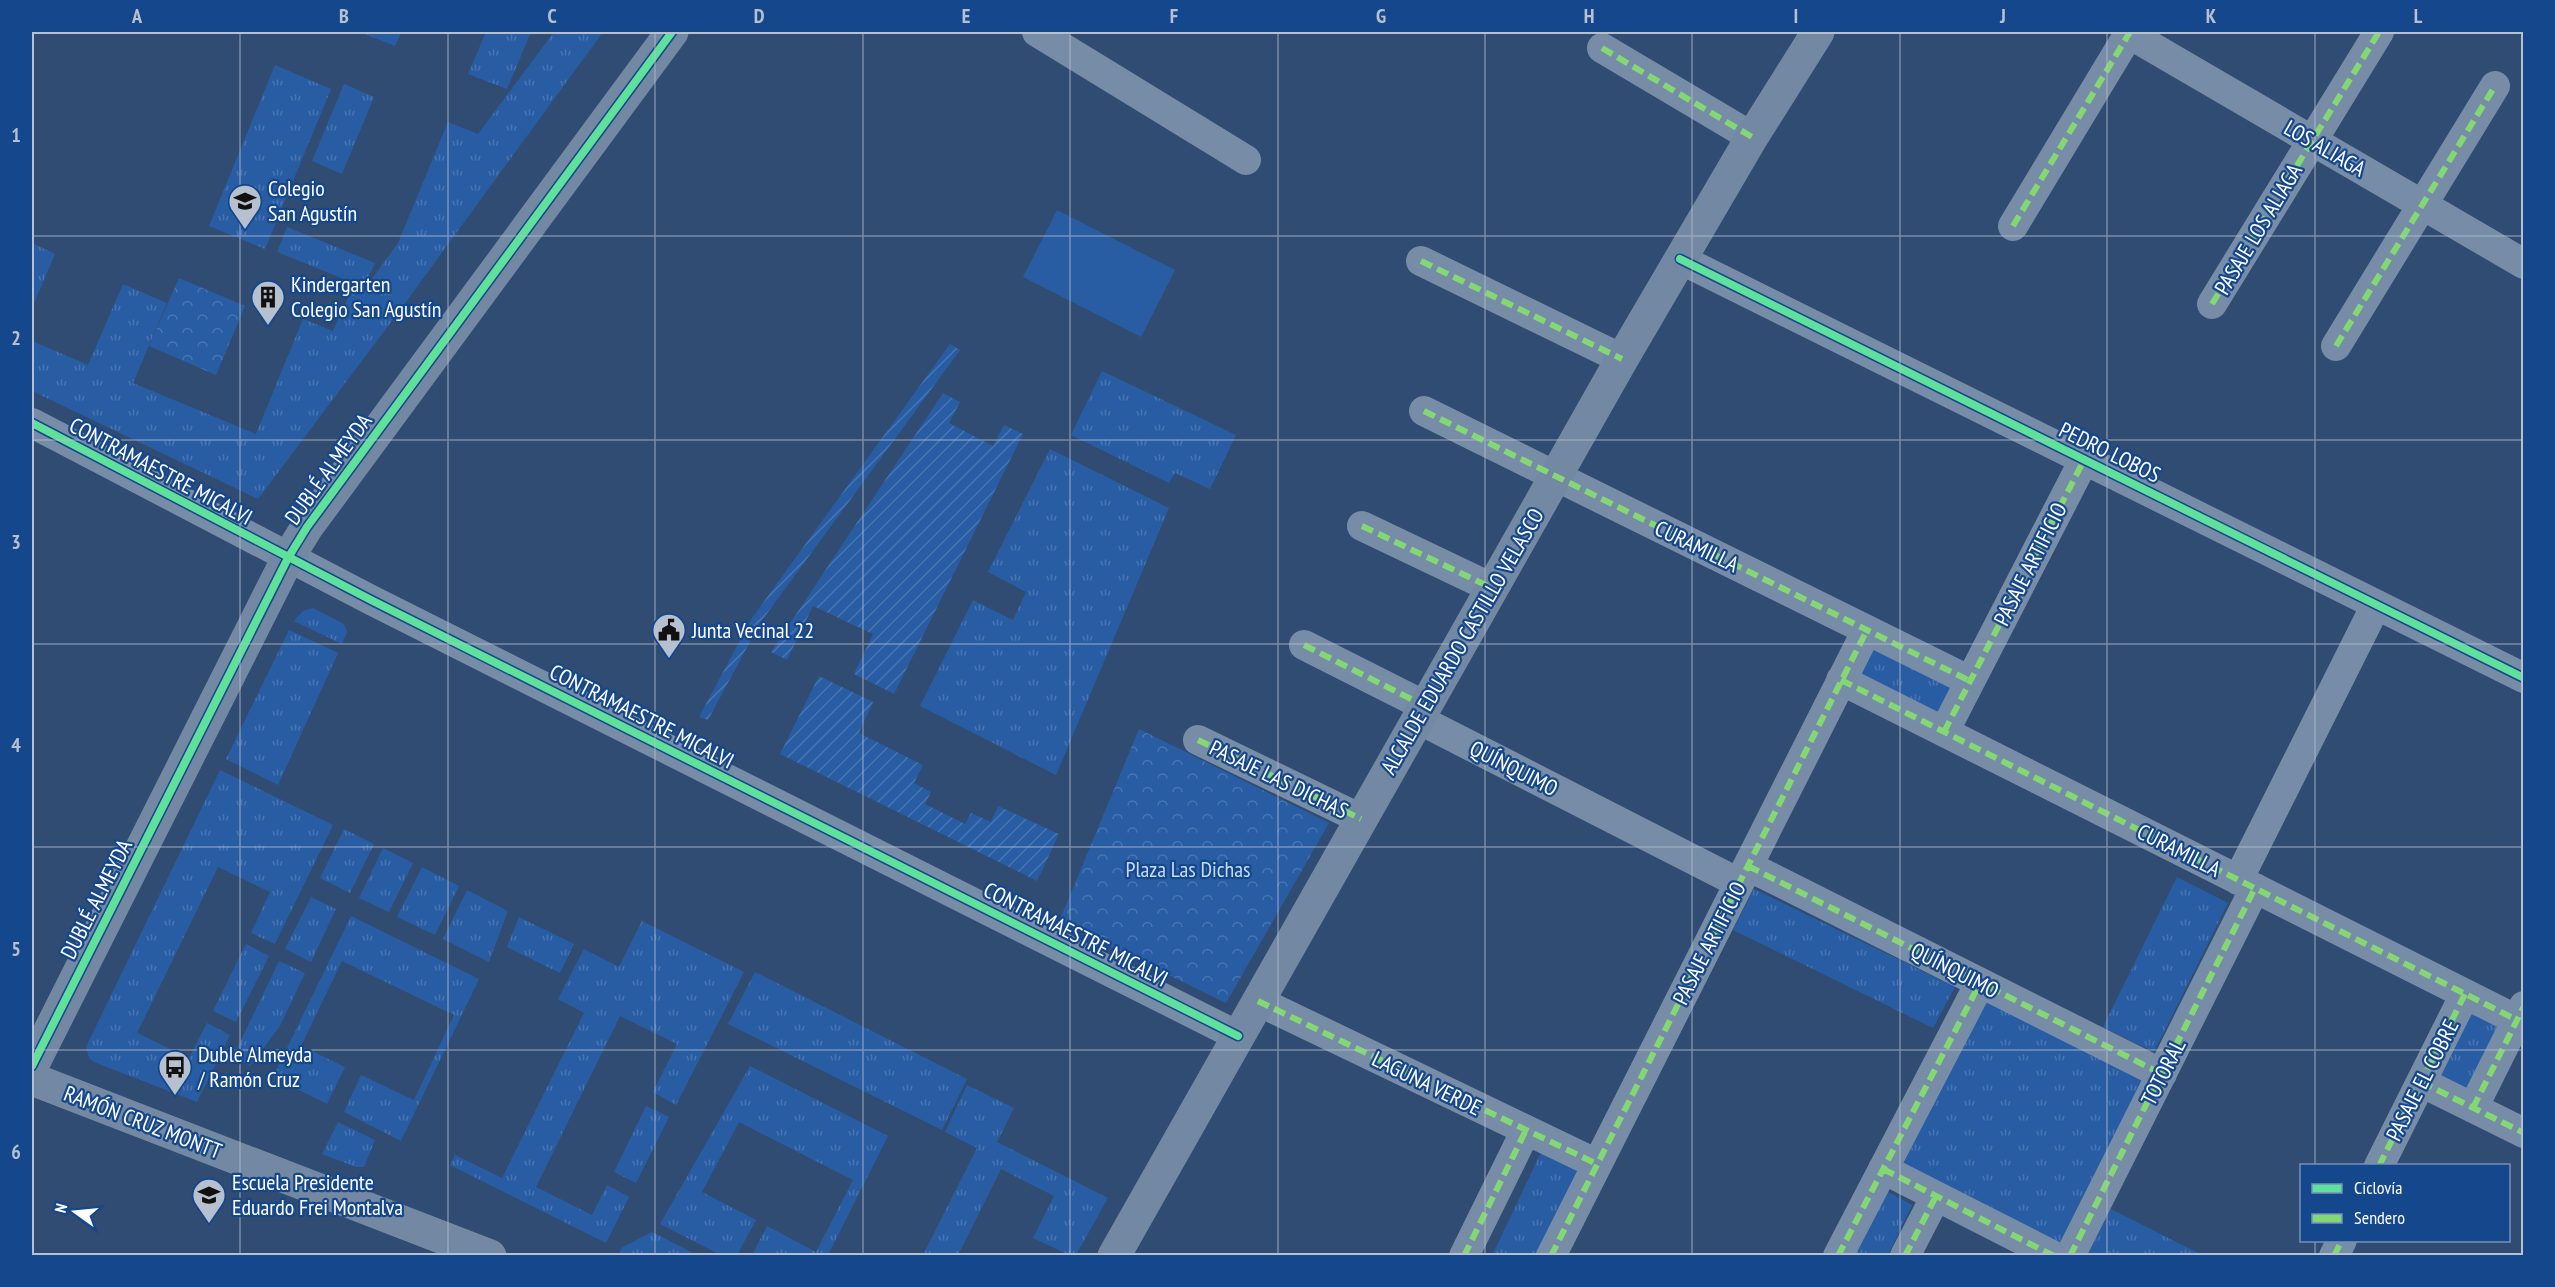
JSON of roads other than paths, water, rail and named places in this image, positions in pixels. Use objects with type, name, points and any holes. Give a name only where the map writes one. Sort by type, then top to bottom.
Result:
[{"type":"main road","name":"DUBLÉ ALMEYDA","points":[[32,1066],[288,558],[306,527],[672,32]]},
{"type":"main road","name":"ALCALDE EDUARDO CASTILLO VELASCO","points":[[1114,1256],[1622,358],[1752,137],[1818,32]]},
{"type":"main road","name":"RAMÓN CRUZ MONTT","points":[[32,1079],[490,1256]]},
{"type":"street","points":[[1037,32],[1246,159]]},
{"type":"street","points":[[2013,226],[2128,32]]},
{"type":"street","name":"LOS ALIAGA","points":[[2128,32],[2523,264]]},
{"type":"street","name":"PASAJE LOS ALIAGA","points":[[2212,304],[2379,32]]},
{"type":"street","points":[[1602,48],[1752,137]]},
{"type":"street","points":[[2336,346],[2495,86]]},
{"type":"street","name":"PEDRO LOBOS","points":[[1680,259],[2523,678]]},
{"type":"street","points":[[1421,261],[1622,358]]},
{"type":"street","name":"CURAMILLA","points":[[1424,411],[1970,681]]},
{"type":"street","name":"CONTRAMAESTRE MICALVI","points":[[32,423],[288,558],[1238,1036]]},
{"type":"street","name":"PASAJE ARTIFICIO","points":[[1944,732],[2084,460]]},
{"type":"street","points":[[1362,526],[1491,588]]},
{"type":"street","name":"TOTORAL","points":[[2070,1256],[2162,1074],[2246,884],[2376,605]]},
{"type":"street","name":"PASAJE ARTIFICIO","points":[[1555,1254],[1597,1164],[1867,630]]},
{"type":"street","name":"QUÍNQUIMO","points":[[1304,645],[1422,712],[1743,875],[1980,983],[2162,1074]]},
{"type":"street","name":"CURAMILLA","points":[[1841,680],[2465,994],[2520,1013]]},
{"type":"street","name":"PASAJE LAS DICHAS","points":[[1198,740],[1361,819]]},
{"type":"street","points":[[1838,1256],[1980,983]]},
{"type":"street","name":"PASAJE EL COBRE","points":[[2380,1164],[2465,994]]},
{"type":"street","name":"LAGUNA VERDE","points":[[1258,1001],[1597,1164]]},
{"type":"street","points":[[2473,1108],[2520,1013]]},
{"type":"street","points":[[2421,1082],[2523,1133]]},
{"type":"street","points":[[1464,1256],[1526,1130]]},
{"type":"street","points":[[1883,1169],[2054,1256]]},
{"type":"street","points":[[1905,1256],[1936,1196]]},
{"type":"street","points":[[2334,1256],[2341,1242]]},
{"type":"place","name":"Colegio San Agustín","points":[[245,230]]},
{"type":"place","name":"Kindergarten Colegio San Agustín","points":[[268,326]]},
{"type":"place","name":"Junta Vecinal 22","points":[[669,659]]},
{"type":"place","name":"Duble Almeyda / Ramón Cruz","points":[[175,1096]]},
{"type":"place","name":"Escuela Presidente Eduardo Frei Montalva","points":[[209,1224]]},
{"type":"park label","name":"Plaza Las Dichas","points":[[1188,869]]}]
